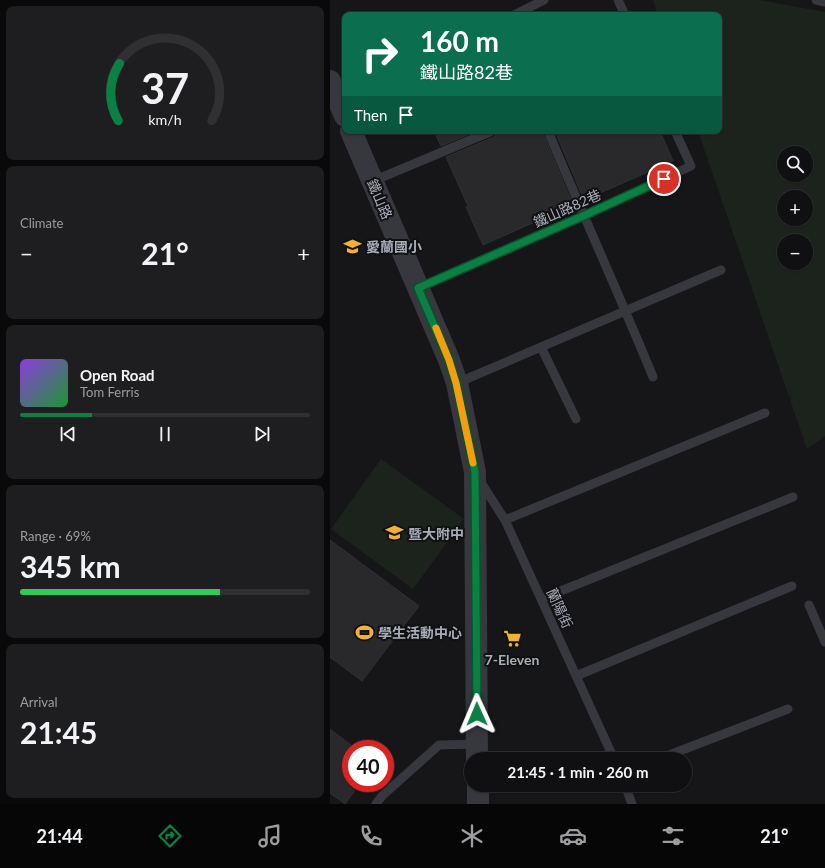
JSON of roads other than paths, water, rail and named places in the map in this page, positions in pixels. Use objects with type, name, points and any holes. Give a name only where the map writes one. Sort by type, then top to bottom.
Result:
[{"type":"street","points":[[330,81],[342,109]]},
{"type":"street","name":"鐵山路","points":[[352,134],[449,360],[456,383],[475,472],[477,751]]},
{"type":"street","points":[[478,792],[478,804]]},
{"type":"lane","points":[[520,12],[544,0]]},
{"type":"lane","points":[[618,0],[624,12]]},
{"type":"lane","points":[[816,0],[825,2]]},
{"type":"lane","points":[[373,181],[485,134]]},
{"type":"lane","points":[[549,134],[583,216],[626,310],[653,376]]},
{"type":"lane","name":"鐵山路82巷","points":[[418,288],[583,216],[691,166],[676,134]]},
{"type":"lane","points":[[456,383],[721,270]]},
{"type":"lane","points":[[541,347],[576,419]]},
{"type":"lane","points":[[505,520],[764,413]]},
{"type":"lane","name":"蘭陽街","points":[[475,472],[505,520],[611,752]]},
{"type":"lane","points":[[541,599],[793,497]]},
{"type":"lane","points":[[576,676],[792,586]]},
{"type":"lane","points":[[809,605],[825,642]]},
{"type":"lane","points":[[677,752],[788,709]]},
{"type":"lane","points":[[376,804],[382,796],[439,744],[477,751]]},
{"type":"lane","points":[[628,792],[632,804]]},
{"type":"place","name":"愛蘭國小","points":[[353,246]]},
{"type":"place","name":"暨大附中","points":[[395,533]]},
{"type":"place","name":"學生活動中心","points":[[365,632]]},
{"type":"place","name":"7-Eleven","points":[[512,639]]}]
